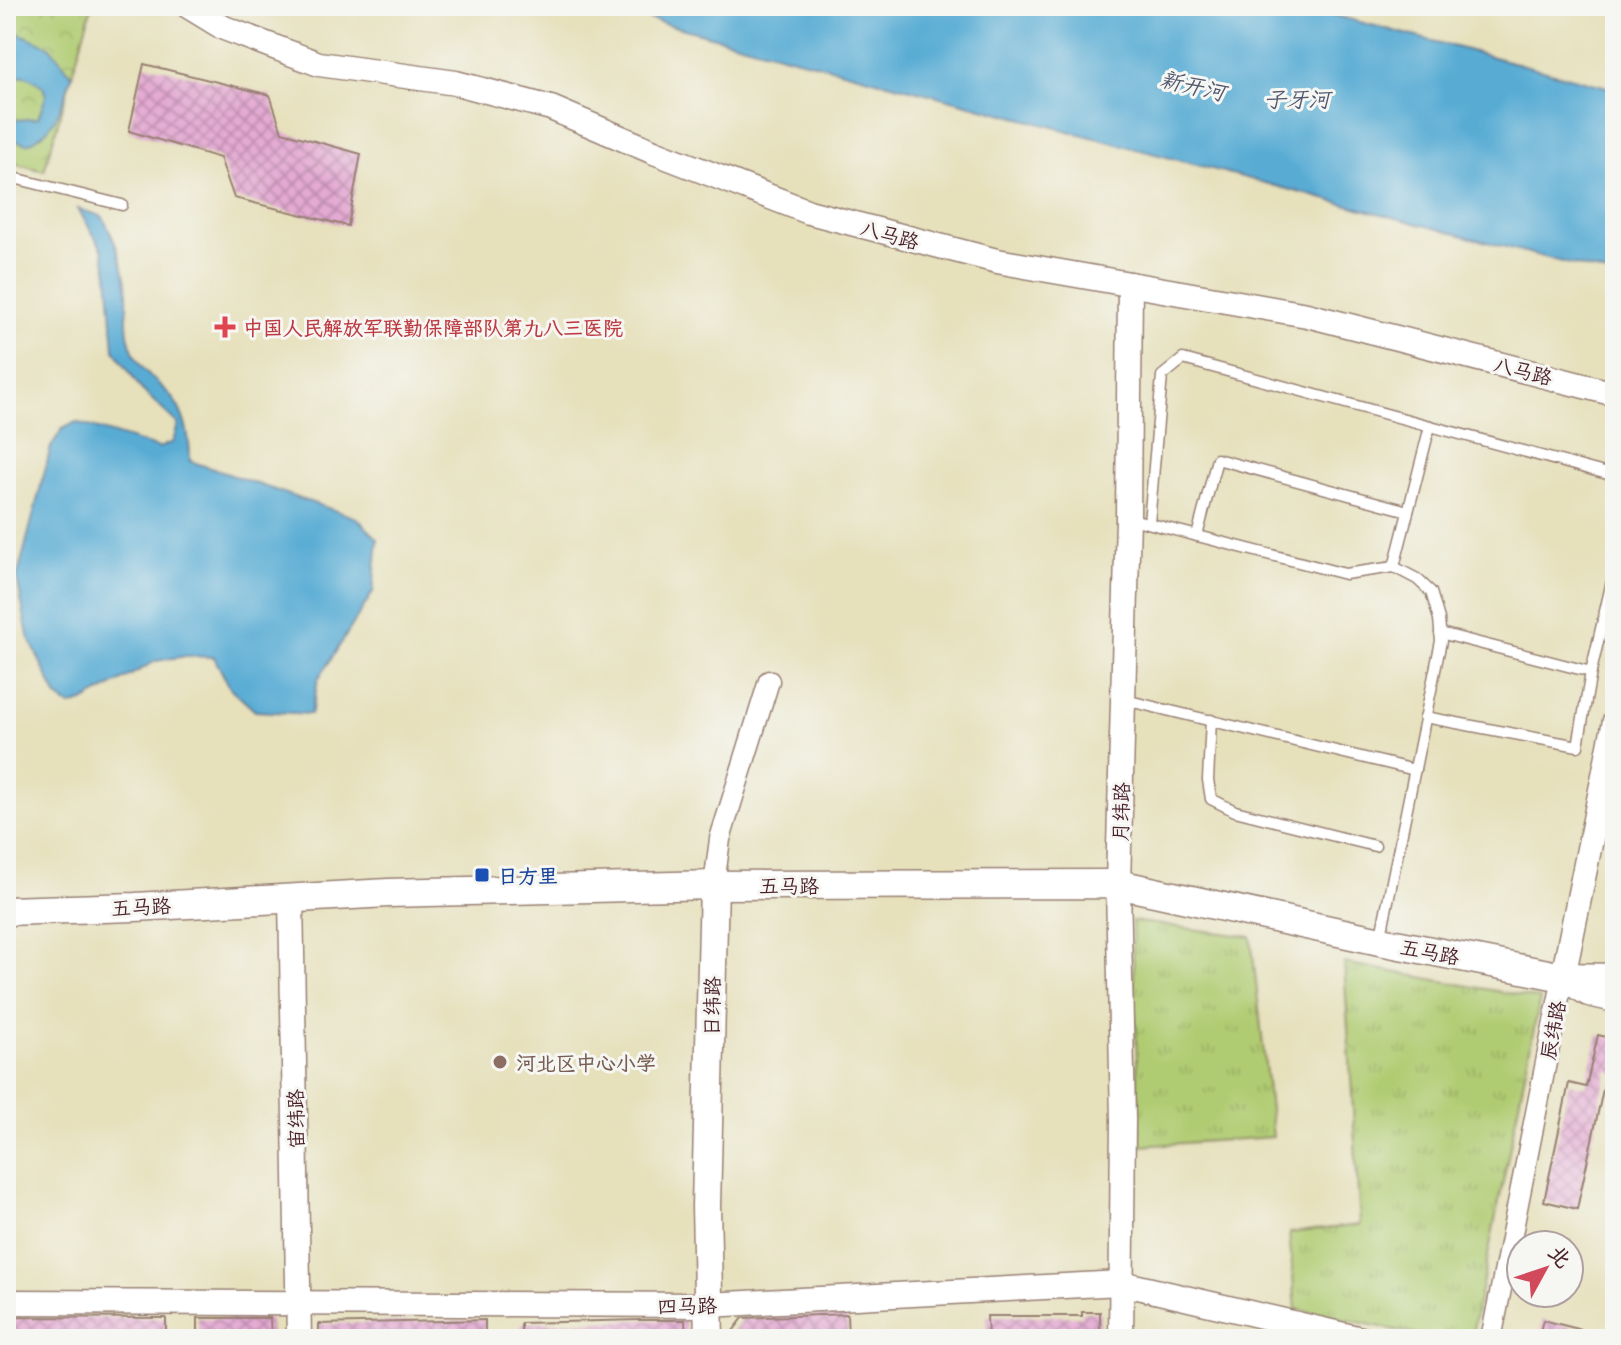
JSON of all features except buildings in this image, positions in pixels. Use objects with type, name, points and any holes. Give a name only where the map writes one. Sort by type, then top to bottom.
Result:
[{"type":"main road","name":"五马路","points":[[6,911],[388,893],[714,885],[1118,884],[1563,977],[1615,978]]},
{"type":"main road","name":"日纬路","points":[[709,1339],[706,1206],[714,885]]},
{"type":"main road","name":"五马路","points":[[1563,977],[1589,992],[1615,998]]},
{"type":"street","name":"八马路","points":[[188,6],[224,28],[319,64],[456,83],[551,108],[809,212],[997,261],[1307,315],[1615,394]]},
{"type":"street","name":"月纬路","points":[[1121,1339],[1123,1120],[1118,884],[1123,699],[1139,521],[1130,284]]},
{"type":"street","name":"日纬路","points":[[714,885],[720,839],[769,681]]},
{"type":"street","name":"辰纬路","points":[[1491,1339],[1615,721]]},
{"type":"street","name":"宙纬路","points":[[291,898],[299,1339]]},
{"type":"street","name":"四马路","points":[[6,1302],[708,1305],[1121,1283],[1361,1339]]},
{"type":"lane","points":[[6,176],[122,205]]},
{"type":"lane","points":[[1380,941],[1441,641],[1439,619],[1431,592],[1417,579],[1394,567],[1345,574],[1139,521],[1162,376],[1183,359],[1615,476]]},
{"type":"lane","points":[[1394,567],[1430,426]]},
{"type":"lane","points":[[1197,536],[1217,459],[1408,511]]},
{"type":"lane","points":[[1425,717],[1578,746],[1615,568]]},
{"type":"lane","points":[[1440,633],[1591,672]]},
{"type":"lane","points":[[1123,699],[1415,770]]},
{"type":"lane","points":[[1211,720],[1208,780],[1211,799],[1235,811],[1375,846]]},
{"type":"green space","points":[[6,6],[92,6],[44,171],[6,161]]},
{"type":"green space","points":[[1132,921],[1251,937],[1273,1137],[1140,1146]]},
{"type":"green space","points":[[1344,963],[1540,999],[1471,1339],[1438,1339],[1296,1309],[1289,1233],[1360,1225]]},
{"type":"water","name":"子牙河","points":[[606,6],[1299,6],[1615,89],[1615,276],[673,26]]},
{"type":"water","points":[[6,28],[49,46],[72,75],[52,124],[27,144],[6,138],[6,121],[38,118],[46,96],[43,87],[30,78],[16,76],[6,80]]},
{"type":"water","points":[[78,209],[102,216],[111,234],[126,281],[130,343],[142,367],[171,396],[181,413],[189,441],[190,461],[357,518],[378,539],[373,592],[318,680],[311,714],[255,711],[230,688],[214,657],[186,656],[156,661],[83,702],[70,706],[57,697],[28,636],[17,578],[51,447],[62,429],[76,422],[159,448],[173,442],[178,424],[141,389],[114,349],[108,273],[103,250]]},
{"type":"place","name":"中国人民解放军联勤保障部队第九八三医院","points":[[225,327]]},
{"type":"place","name":"日方里","points":[[482,875]]},
{"type":"place","name":"河北区中心小学","points":[[500,1062]]},
{"type":"water label","name":"新开河","points":[[1193,85]]}]
